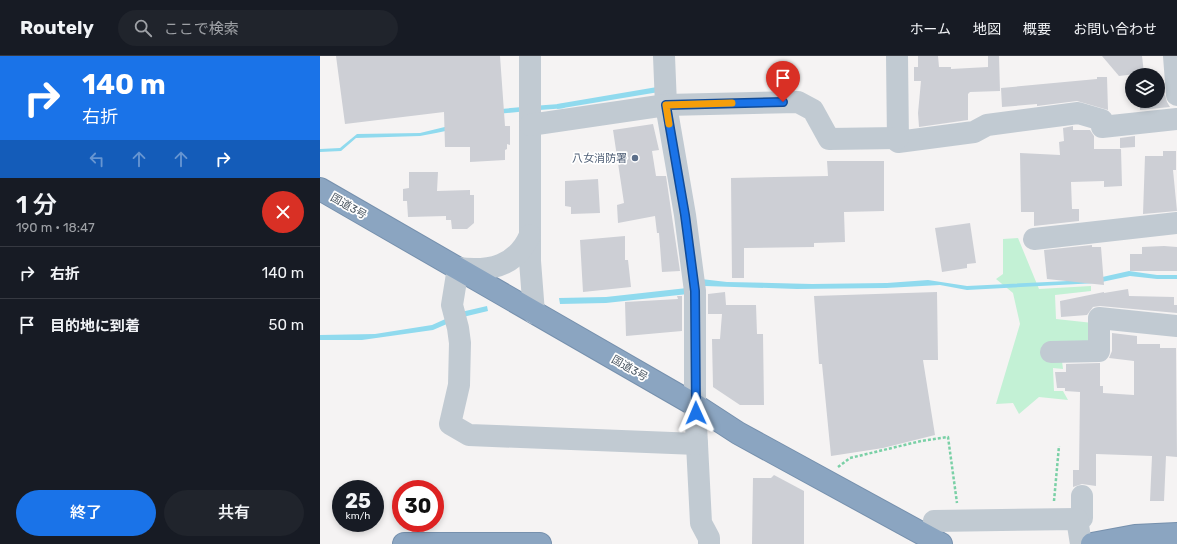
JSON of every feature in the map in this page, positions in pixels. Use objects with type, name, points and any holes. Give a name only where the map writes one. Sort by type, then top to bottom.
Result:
[{"type":"highway","name":"国道3号","points":[[320,190],[695,405],[738,433],[938,543]]},
{"type":"highway","points":[[1092,544],[1135,536],[1177,534]]},
{"type":"highway","points":[[404,544],[540,544]]},
{"type":"street","points":[[530,56],[530,274],[534,313]]},
{"type":"street","points":[[664,56],[666,105],[685,215],[695,291],[695,405],[701,523],[709,538],[709,544]]},
{"type":"street","points":[[897,56],[898,142],[974,132],[988,125],[1078,113],[1102,120],[1102,127],[1177,119]]},
{"type":"street","points":[[1174,56],[1177,95]]},
{"type":"street","points":[[530,125],[666,105],[798,102],[813,110],[829,139],[898,138]]},
{"type":"street","points":[[1034,239],[1177,222]]},
{"type":"street","points":[[530,235],[520,253],[508,262],[481,269],[458,268],[452,305],[460,343],[459,385],[450,424],[469,435],[697,444]]},
{"type":"street","points":[[1051,352],[1099,351],[1099,318],[1177,326]]},
{"type":"street","points":[[1149,334],[1177,335]]},
{"type":"street","points":[[934,521],[1082,518],[1082,496]]},
{"type":"street","points":[[1076,519],[1081,544]]},
{"type":"path","points":[[838,467],[850,458],[921,441],[948,437],[960,521]]},
{"type":"path","points":[[1052,519],[1059,446]]},
{"type":"green space","points":[[1018,238],[1039,289],[1091,286],[1091,291],[1055,295],[1056,319],[1093,323],[1098,356],[1062,361],[1063,369],[1053,368],[1054,391],[1063,391],[1068,400],[1039,397],[1019,414],[1013,403],[996,404],[1020,324],[1013,293],[996,279],[1003,274],[1003,239]]},
{"type":"water","points":[[657,87],[659,92],[557,109],[557,104]]},
{"type":"water","points":[[510,109],[510,112],[495,112],[455,129],[420,136],[356,138],[341,151],[320,152],[320,149],[340,148],[357,134],[420,133],[457,124],[496,110]]},
{"type":"water","points":[[1129,271],[1157,275],[1177,275],[1177,279],[1157,279],[1130,276],[1097,283],[967,290],[940,285],[886,288],[797,289],[705,286],[701,279],[727,282],[812,284],[887,283],[928,280],[967,286],[1089,280]]},
{"type":"water","points":[[687,288],[688,294],[606,303],[560,304],[559,298],[606,297]]},
{"type":"water","points":[[487,306],[488,311],[463,317],[433,330],[362,340],[320,340],[320,335],[375,334],[432,325],[461,312]]},
{"type":"building","points":[[336,56],[500,56],[505,126],[510,126],[510,145],[507,144],[507,149],[505,150],[505,160],[470,162],[470,147],[445,147],[444,112],[345,124]]},
{"type":"building","points":[[918,56],[938,56],[939,67],[951,67],[951,69],[988,67],[988,56],[999,56],[1000,91],[970,92],[968,94],[968,120],[919,127],[918,113],[921,81],[914,81],[914,67],[918,67]]},
{"type":"building","points":[[1102,56],[1142,56],[1143,68],[1125,68],[1125,75],[1119,76]]},
{"type":"building","points":[[1097,77],[1107,77],[1108,110],[1077,101],[1037,106],[1037,104],[1002,107],[1001,88],[1097,79]]},
{"type":"building","points":[[1165,95],[1167,102],[1170,107],[1165,108]]},
{"type":"building","points":[[1140,108],[1160,108],[1140,110]]},
{"type":"building","name":"八女消防署","points":[[653,124],[659,150],[652,151],[656,176],[666,176],[680,271],[662,272],[659,233],[657,233],[655,216],[618,223],[617,205],[624,203],[613,130]]},
{"type":"building","points":[[1073,126],[1073,130],[1090,130],[1094,136],[1094,149],[1121,149],[1122,186],[1104,187],[1104,181],[1071,182],[1072,209],[1079,209],[1079,221],[1034,226],[1034,212],[1021,212],[1020,153],[1060,155],[1059,142],[1064,141],[1063,128]]},
{"type":"building","points":[[1135,136],[1135,147],[1120,148],[1120,138]]},
{"type":"building","points":[[1163,151],[1176,151],[1176,170],[1173,170],[1177,211],[1143,214],[1145,156],[1163,156]]},
{"type":"building","points":[[827,161],[884,161],[884,211],[844,212],[845,242],[814,243],[814,247],[744,248],[744,278],[732,278],[731,178],[828,176]]},
{"type":"building","points":[[409,172],[438,172],[437,191],[470,190],[470,195],[474,195],[474,223],[467,229],[452,229],[451,220],[446,220],[446,216],[408,217],[407,201],[403,201],[403,189],[409,188]]},
{"type":"building","points":[[598,179],[600,213],[571,214],[571,207],[565,206],[565,181]]},
{"type":"building","points":[[970,223],[976,263],[967,264],[967,268],[942,272],[935,228]]},
{"type":"building","points":[[625,236],[625,260],[628,260],[631,287],[583,292],[580,240]]},
{"type":"building","points":[[1092,245],[1092,247],[1101,247],[1104,285],[1047,279],[1044,250]]},
{"type":"building","points":[[1142,247],[1177,247],[1177,271],[1130,271],[1130,254],[1142,254]]},
{"type":"building","points":[[1128,289],[1129,296],[1174,297],[1174,305],[1177,305],[1177,313],[1100,306],[1093,307],[1087,315],[1061,317],[1060,301],[1104,292]]},
{"type":"building","points":[[725,292],[726,305],[756,305],[757,334],[763,334],[764,405],[740,405],[713,387],[712,339],[720,339],[722,314],[708,314],[708,294]]},
{"type":"building","points":[[937,292],[938,360],[923,360],[935,435],[883,448],[831,456],[822,364],[819,364],[814,296]]},
{"type":"building","points":[[677,296],[682,296],[682,331],[626,336],[625,302],[678,299]]},
{"type":"building","points":[[1112,333],[1137,336],[1137,344],[1160,344],[1160,348],[1176,348],[1177,457],[1166,456],[1164,501],[1150,501],[1152,456],[1096,454],[1096,486],[1082,484],[1073,487],[1073,470],[1079,470],[1080,392],[1065,391],[1065,388],[1057,388],[1055,372],[1066,372],[1066,364],[1100,363],[1100,386],[1103,386],[1103,393],[1134,395],[1134,361],[1109,358],[1112,351]]},
{"type":"building","points":[[774,475],[804,491],[804,544],[752,544],[753,478],[771,478]]},
{"type":"waterway","points":[[536,108],[563,106]]},
{"type":"waterway","points":[[504,111],[525,109]]},
{"type":"slow traffic","points":[[669,124],[666,105],[732,103]]},
{"type":"place","name":"八女消防署","points":[[635,158]]},
{"type":"route","points":[[696,413],[695,291],[685,215],[666,105],[783,102]]}]
